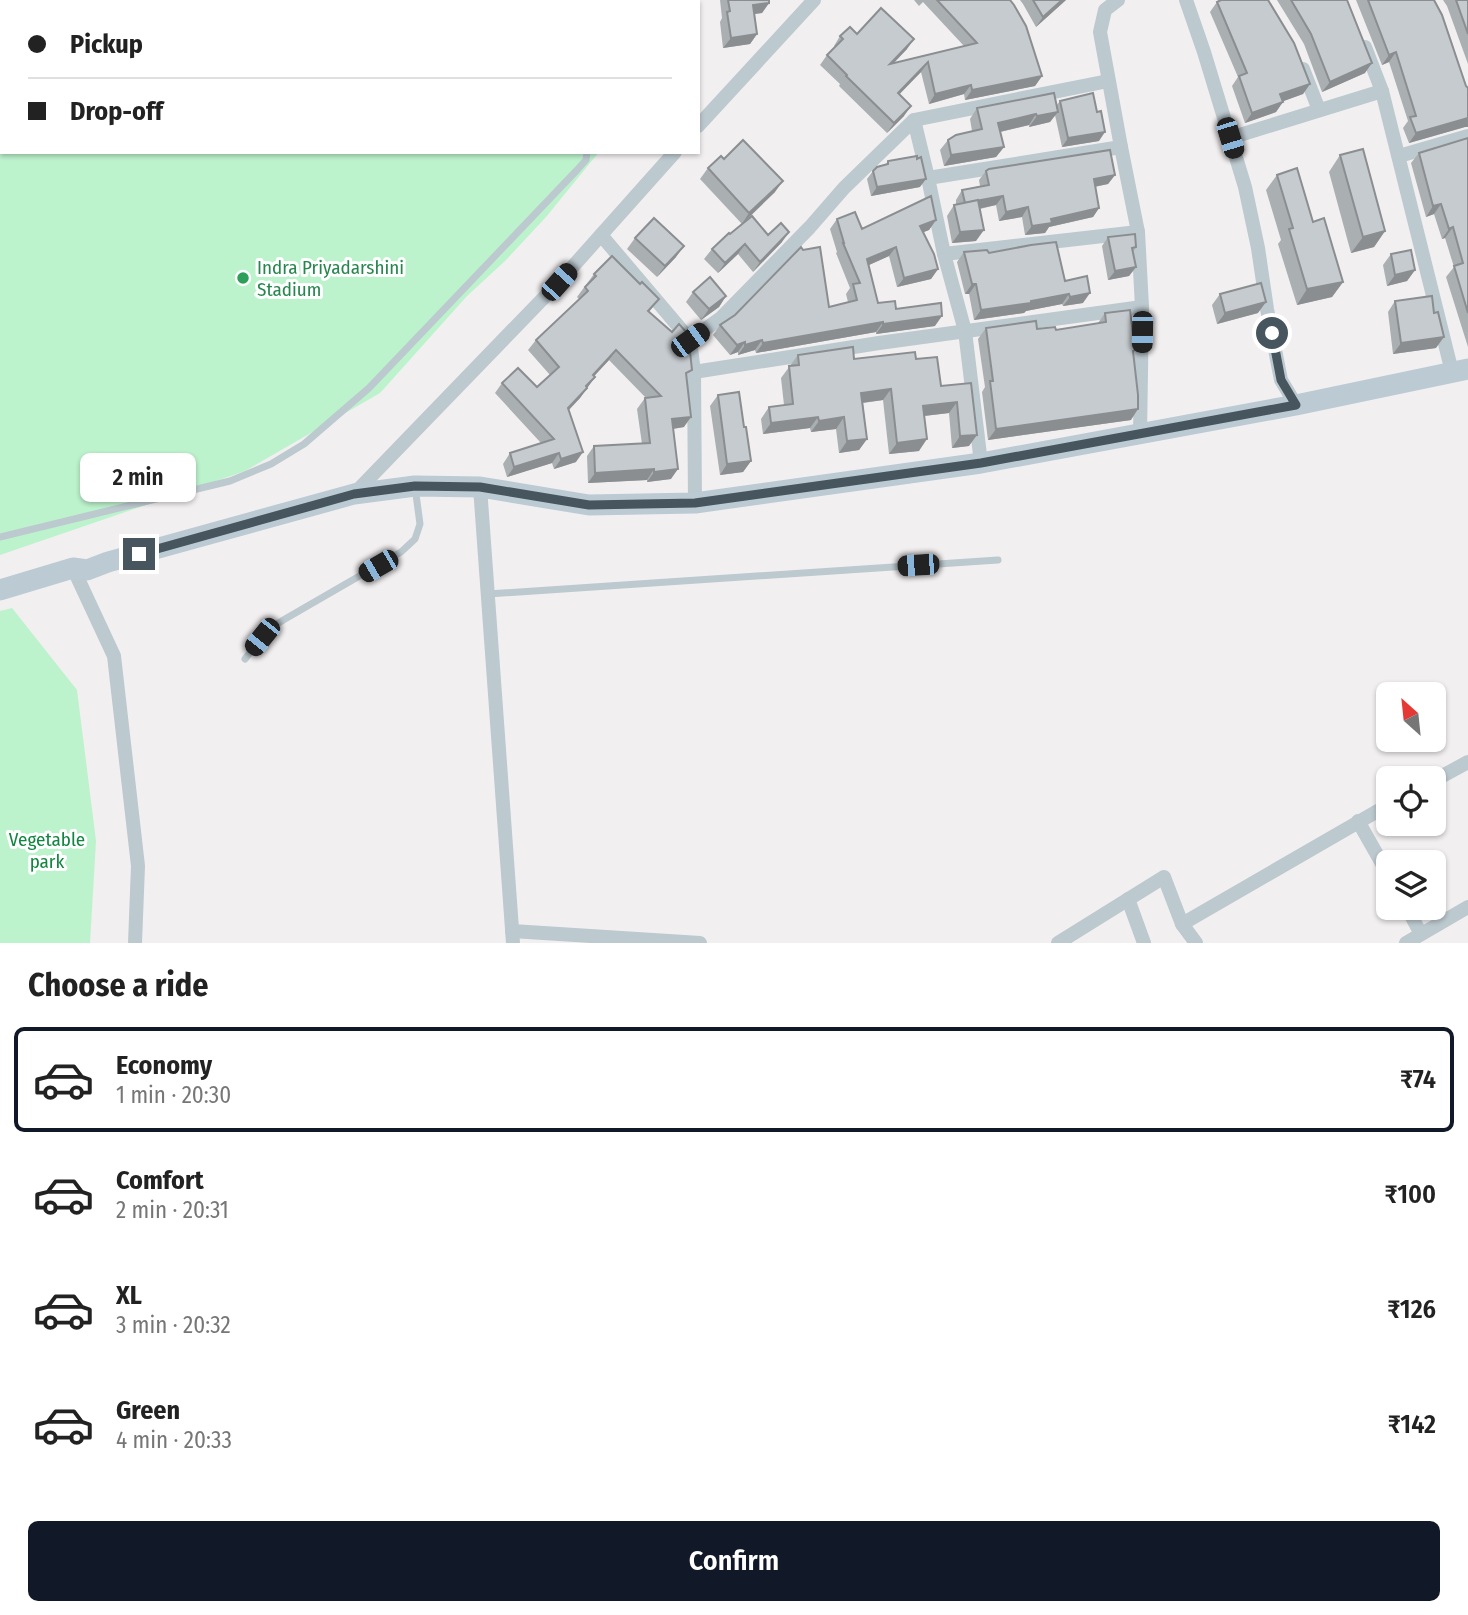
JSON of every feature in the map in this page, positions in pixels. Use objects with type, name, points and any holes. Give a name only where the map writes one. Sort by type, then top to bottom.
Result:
[{"type":"main road","points":[[0,590],[73,568],[87,570],[354,494],[415,486],[480,487],[589,505],[695,503],[981,463],[1296,405],[1460,370]]},
{"type":"street","points":[[1118,0],[1099,5],[1100,32],[1138,232],[1142,307],[1140,435]]},
{"type":"street","points":[[1186,0],[1245,187],[1281,380],[1296,405]]},
{"type":"street","points":[[700,123],[812,1]]},
{"type":"street","points":[[1361,39],[1382,91],[1460,370]]},
{"type":"street","points":[[1300,62],[1319,110]]},
{"type":"street","points":[[690,340],[721,318],[810,228],[844,188],[914,120],[1046,88],[1108,81]]},
{"type":"street","points":[[1230,138],[1382,91]]},
{"type":"street","points":[[914,120],[944,254],[965,331],[981,463]]},
{"type":"street","points":[[1399,156],[1468,136]]},
{"type":"street","points":[[928,178],[1121,148]]},
{"type":"street","points":[[354,494],[559,282],[673,154]]},
{"type":"street","points":[[944,254],[1138,232]]},
{"type":"street","points":[[601,235],[690,340],[694,372],[695,503]]},
{"type":"street","points":[[694,372],[879,342],[1142,307]]},
{"type":"street","points":[[480,487],[513,937],[700,943]]},
{"type":"street","points":[[73,568],[114,656],[138,866],[135,943]]},
{"type":"street","points":[[1446,774],[1468,762]]},
{"type":"street","points":[[1182,924],[1376,811]]},
{"type":"street","points":[[1358,821],[1376,853]]},
{"type":"street","points":[[1058,943],[1164,877],[1182,924],[1196,943]]},
{"type":"street","points":[[1128,899],[1144,943]]},
{"type":"street","points":[[1406,943],[1468,907]]},
{"type":"street","points":[[1413,920],[1421,934]]},
{"type":"lane","points":[[0,537],[230,481],[271,464],[304,444],[369,388],[577,170],[586,160],[587,154]]},
{"type":"lane","points":[[245,659],[272,627],[401,552],[415,539],[420,524],[415,486]]},
{"type":"lane","points":[[488,593],[998,560]]},
{"type":"green space","name":"Indra Priyadarshini Stadium","points":[[0,154],[597,154],[546,217],[505,261],[467,296],[380,393],[245,471],[0,555]]},
{"type":"green space","name":"Vegetable park","points":[[12,608],[77,690],[96,841],[90,943],[0,943],[0,611]]},
{"type":"building","points":[[728,0],[769,0],[769,3],[753,5],[757,34],[731,38]]},
{"type":"building","points":[[937,0],[1010,0],[1026,26],[1042,76],[972,90],[971,85],[935,94],[928,62],[898,93],[911,106],[894,123],[827,55],[843,39],[840,36],[850,27],[857,34],[881,8],[914,39],[890,64],[977,43]]},
{"type":"building","points":[[1033,0],[1062,0],[1043,17]]},
{"type":"building","points":[[1268,0],[1294,43],[1310,84],[1280,94],[1283,102],[1252,113],[1239,76],[1247,73],[1217,2]]},
{"type":"building","points":[[1291,0],[1347,0],[1372,63],[1330,82],[1311,34]]},
{"type":"building","points":[[1368,0],[1434,0],[1468,88],[1468,118],[1416,133],[1410,117],[1416,116],[1396,52],[1389,55]]},
{"type":"building","points":[[1456,0],[1468,0],[1468,34]]},
{"type":"building","points":[[1054,93],[1058,112],[998,123],[1004,147],[951,155],[948,140],[956,135],[982,129],[977,108]]},
{"type":"building","points":[[1093,93],[1097,112],[1101,111],[1105,132],[1068,138],[1060,101]]},
{"type":"building","points":[[1468,138],[1468,313],[1454,266],[1463,263],[1453,227],[1449,229],[1441,204],[1433,206],[1419,153]]},
{"type":"building","points":[[743,140],[783,181],[749,213],[708,168],[721,156],[724,159]]},
{"type":"building","points":[[1363,149],[1385,231],[1363,237],[1340,155]]},
{"type":"building","points":[[1110,150],[1115,175],[1094,179],[1099,208],[1051,219],[1052,223],[1032,226],[1028,207],[1006,212],[1003,196],[965,203],[962,190],[989,185],[986,171],[989,169]]},
{"type":"building","points":[[917,156],[917,159],[921,157],[926,179],[877,187],[873,171],[877,167],[888,164],[888,161]]},
{"type":"building","points":[[1297,168],[1313,222],[1324,218],[1343,282],[1307,289],[1289,229],[1293,228],[1277,175]]},
{"type":"building","points":[[931,196],[936,220],[920,226],[934,254],[938,269],[904,278],[896,247],[867,259],[878,303],[895,301],[896,309],[941,303],[942,316],[883,322],[763,343],[762,340],[745,345],[745,342],[737,345],[720,325],[735,315],[801,247],[803,250],[820,247],[829,307],[857,300],[853,284],[860,283],[843,243],[837,219],[855,212],[862,229]]},
{"type":"building","points":[[978,200],[984,230],[960,232],[954,205]]},
{"type":"building","points":[[752,216],[768,235],[781,223],[789,232],[760,262],[745,244],[725,263],[712,249]]},
{"type":"building","points":[[654,218],[684,246],[665,266],[635,238]]},
{"type":"building","points":[[1135,234],[1136,247],[1132,248],[1136,267],[1115,271],[1108,237]]},
{"type":"building","points":[[1056,242],[1065,281],[1087,276],[1090,293],[1070,297],[1069,294],[981,310],[976,284],[972,284],[964,252],[987,250],[989,253]]},
{"type":"building","points":[[1411,250],[1415,270],[1395,275],[1391,254]]},
{"type":"building","points":[[612,256],[659,299],[648,311],[672,332],[679,324],[688,334],[692,370],[686,373],[691,417],[672,419],[678,469],[595,473],[594,446],[650,443],[645,398],[661,396],[616,350],[568,408],[583,452],[561,459],[559,453],[514,467],[510,453],[554,439],[502,383],[518,368],[537,387],[559,367],[536,340],[588,291],[585,287]]},
{"type":"building","points":[[710,277],[726,296],[709,309],[693,292]]},
{"type":"building","points":[[1261,283],[1266,302],[1225,313],[1220,294]]},
{"type":"building","points":[[1432,296],[1434,313],[1438,312],[1444,337],[1401,343],[1395,301]]},
{"type":"building","points":[[1130,310],[1138,409],[996,429],[986,328],[1036,321],[1037,329],[1055,327],[1056,330],[1106,322],[1105,313]]},
{"type":"building","points":[[853,347],[854,359],[915,352],[916,359],[937,357],[941,386],[971,383],[977,435],[960,436],[957,402],[923,406],[927,439],[897,443],[891,389],[861,393],[867,439],[847,441],[844,417],[819,421],[818,417],[771,423],[769,407],[793,404],[789,366],[799,365],[798,355]]},
{"type":"building","points":[[739,392],[751,461],[727,464],[718,395]]},
{"type":"place","name":"Indra Priyadarshini Stadium","points":[[243,278]]},
{"type":"route","points":[[139,554],[354,494],[415,486],[480,487],[589,505],[695,503],[981,463],[1296,405],[1281,380],[1272,333]]}]
